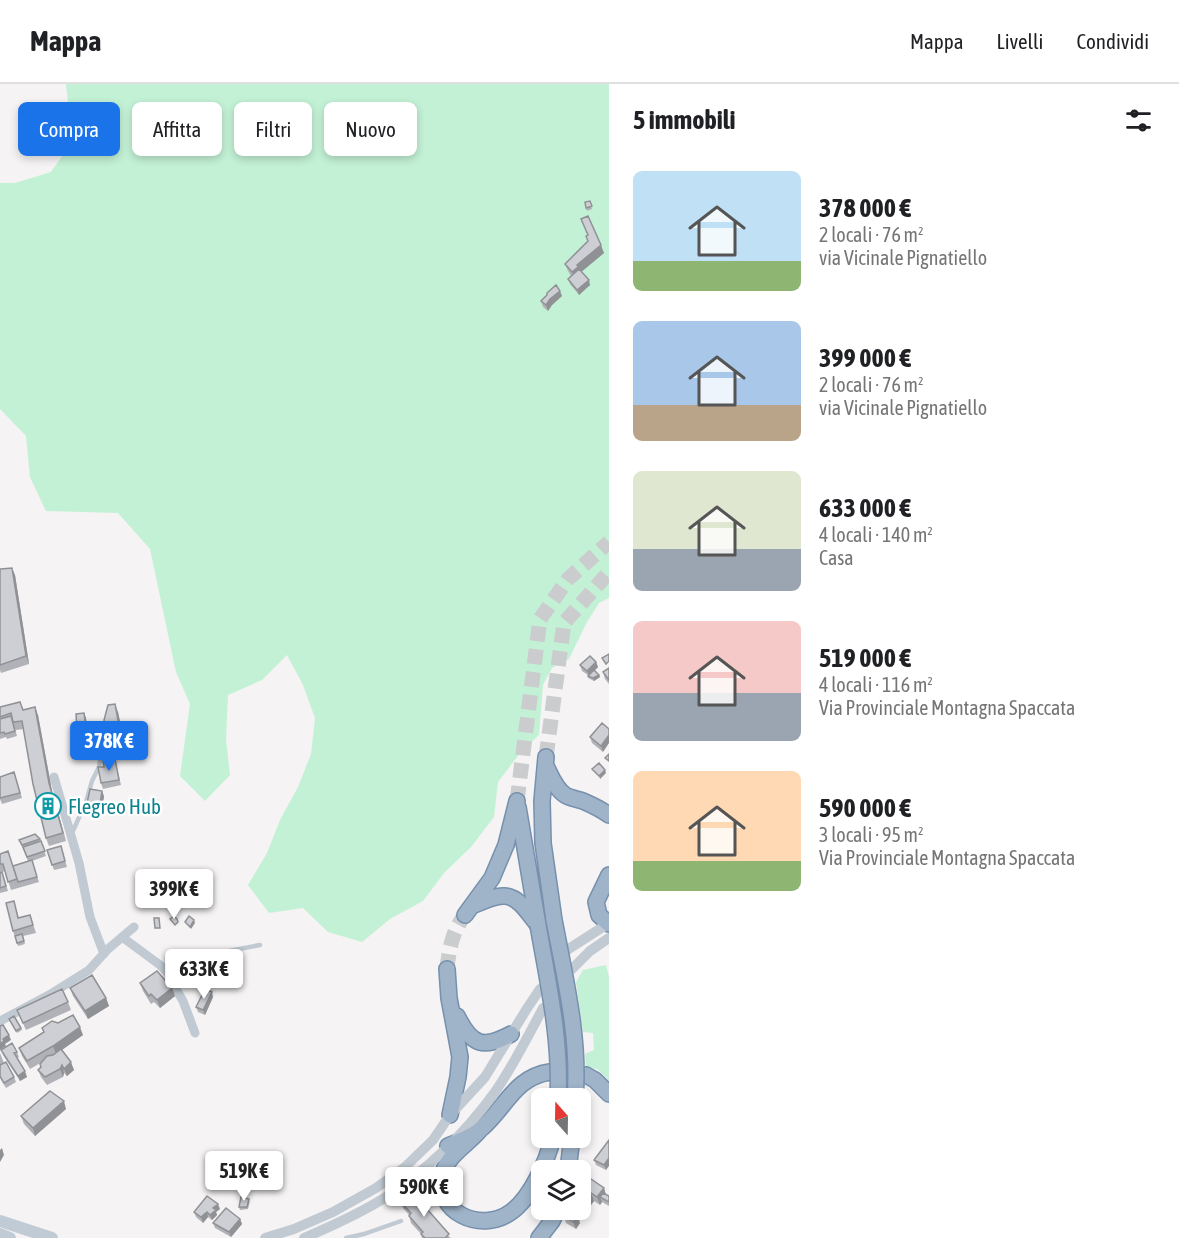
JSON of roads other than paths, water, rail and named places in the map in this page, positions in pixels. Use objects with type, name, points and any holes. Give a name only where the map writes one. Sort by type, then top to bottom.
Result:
[{"type":"highway","points":[[576,1088],[571,1013],[543,843],[542,801],[545,760],[553,782],[566,796],[609,815]]},
{"type":"highway","points":[[538,925],[519,902],[505,896],[492,898],[468,910],[492,878],[506,845],[517,801],[557,1035],[558,1088]]},
{"type":"highway","points":[[609,875],[596,902],[600,915],[609,923]]},
{"type":"highway","points":[[447,969],[448,998],[460,1057],[450,1115]]},
{"type":"highway","points":[[448,998],[463,1027],[473,1039],[480,1042],[496,1042],[511,1034]]},
{"type":"highway","points":[[550,1072],[528,1079],[515,1090],[448,1162],[444,1171],[445,1197],[456,1212],[464,1217],[484,1222],[508,1214],[517,1208],[537,1180],[550,1148]]},
{"type":"highway","points":[[586,1075],[596,1080],[609,1094]]},
{"type":"highway","points":[[448,1146],[479,1131]]},
{"type":"highway","points":[[539,1238],[552,1220]]},
{"type":"main road","points":[[0,1221],[52,1238]]},
{"type":"main road","points":[[0,1234],[10,1238]]},
{"type":"street","points":[[54,777],[86,894],[90,917],[104,954]]},
{"type":"street","points":[[567,950],[609,923]]},
{"type":"street","points":[[1,1018],[49,995],[89,970],[108,949],[134,927]]},
{"type":"street","points":[[122,937],[168,973],[183,1001],[195,1033]]},
{"type":"street","points":[[572,969],[590,951],[609,938]]},
{"type":"street","points":[[265,1238],[294,1229],[348,1204],[376,1188],[405,1167],[433,1140],[450,1115],[485,1077],[540,989]]},
{"type":"street","points":[[304,1238],[319,1234],[386,1197],[448,1146],[483,1108],[496,1090],[543,1008]]},
{"type":"lane","points":[[71,836],[99,767],[108,713]]},
{"type":"lane","points":[[170,978],[224,952],[261,945]]},
{"type":"lane","points":[[346,1238],[401,1221]]},
{"type":"tunnel","points":[[517,801],[540,619],[568,579],[609,542]]},
{"type":"tunnel","points":[[546,757],[564,623],[609,572]]},
{"type":"tunnel","points":[[447,969],[454,934],[465,915]]},
{"type":"place","name":"Flegreo Hub","points":[[48,806]]}]
